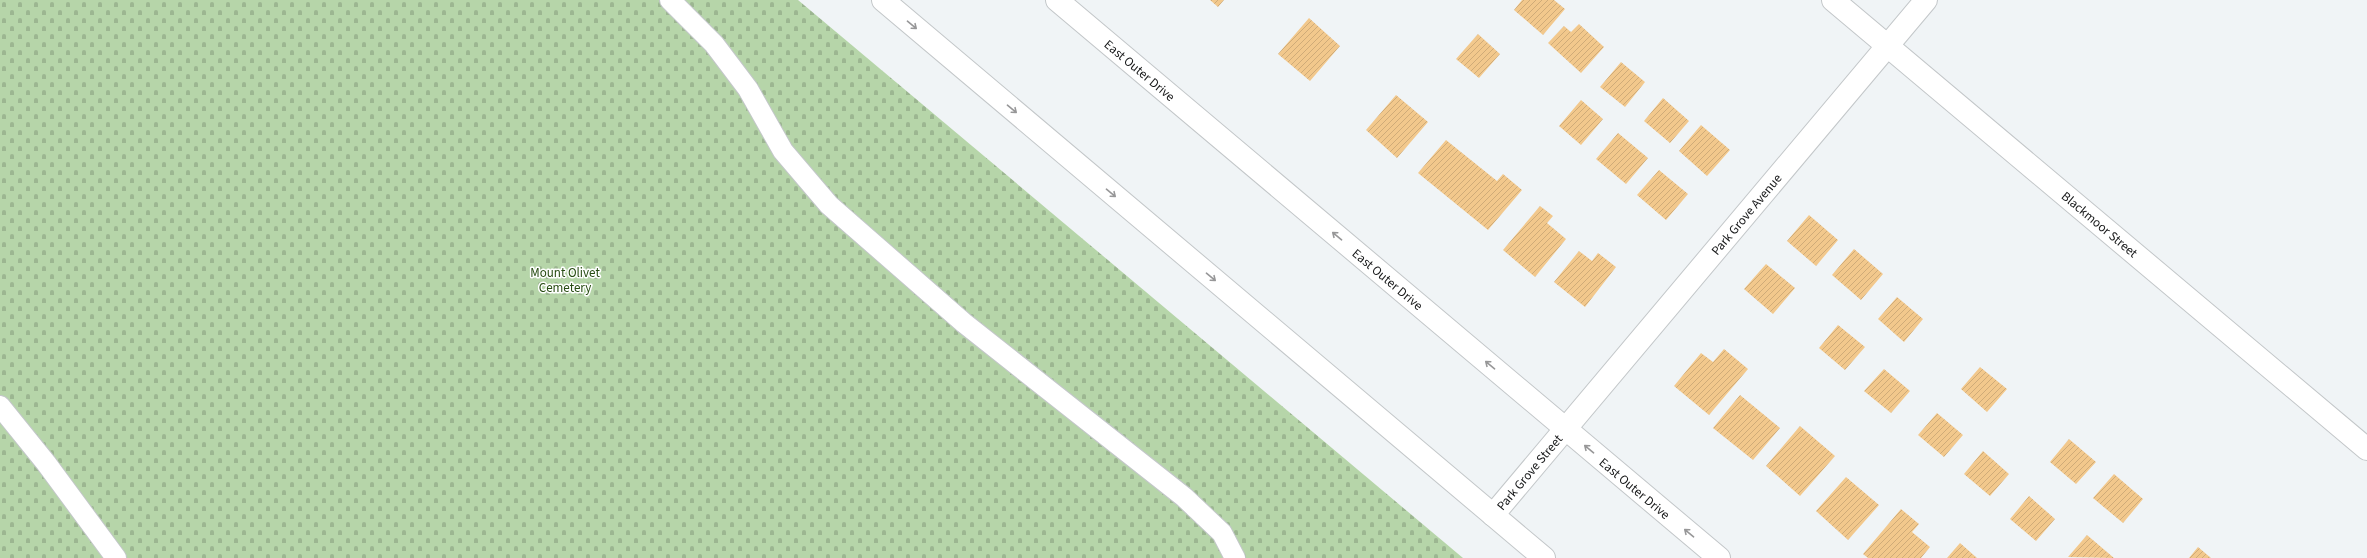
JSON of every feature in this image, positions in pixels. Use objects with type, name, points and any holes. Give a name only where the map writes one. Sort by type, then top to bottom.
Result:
[{"type":"main road","points":[[883,0],[1544,558]]},
{"type":"main road","name":"East Outer Drive","points":[[1056,0],[1718,558]]},
{"type":"main road","name":"Blackmoor Street","points":[[1833,0],[2367,449]]},
{"type":"main road","name":"Park Grove Avenue","points":[[1565,429],[1926,0]]},
{"type":"main road","name":"Park Grove Street","points":[[1493,515],[1565,429]]},
{"type":"lane","points":[[670,0],[718,50],[748,89],[783,151],[829,205],[964,323],[1184,497],[1222,533],[1235,558]]},
{"type":"lane","points":[[0,406],[46,463],[116,558]]},
{"type":"green space","name":"Mount Olivet Cemetery","points":[[0,0],[798,0],[1463,558],[0,558]]},
{"type":"building","points":[[1210,0],[1224,0],[1218,7]]},
{"type":"building","points":[[1522,0],[1554,0],[1565,9],[1543,35],[1514,10]]},
{"type":"building","points":[[1309,18],[1340,46],[1310,81],[1278,54]]},
{"type":"building","points":[[1579,24],[1604,47],[1581,73],[1548,43],[1564,26],[1571,32]]},
{"type":"building","points":[[1478,34],[1500,54],[1479,78],[1456,59]]},
{"type":"building","points":[[1621,62],[1645,82],[1625,107],[1600,87]]},
{"type":"building","points":[[1396,95],[1428,122],[1397,158],[1366,130]]},
{"type":"building","points":[[1663,98],[1689,121],[1670,143],[1644,121]]},
{"type":"building","points":[[1581,100],[1603,119],[1581,145],[1559,126]]},
{"type":"building","points":[[1701,125],[1730,150],[1707,176],[1679,151]]},
{"type":"building","points":[[1618,133],[1648,158],[1626,184],[1596,159]]},
{"type":"building","points":[[1446,140],[1497,181],[1503,174],[1522,190],[1488,230],[1418,173]]},
{"type":"building","points":[[1659,170],[1688,194],[1666,220],[1637,195]]},
{"type":"building","points":[[1540,206],[1553,216],[1547,223],[1566,239],[1535,277],[1503,250]]},
{"type":"building","points":[[1809,215],[1838,240],[1816,266],[1787,241]]},
{"type":"building","points":[[1854,249],[1883,274],[1861,300],[1832,275]]},
{"type":"building","points":[[1579,251],[1592,261],[1598,253],[1616,267],[1585,307],[1554,282]]},
{"type":"building","points":[[1766,264],[1795,288],[1773,314],[1744,289]]},
{"type":"building","points":[[1897,297],[1923,319],[1904,342],[1878,319]]},
{"type":"building","points":[[1838,325],[1865,347],[1845,370],[1819,348]]},
{"type":"building","points":[[1724,349],[1748,369],[1709,415],[1674,386],[1701,353],[1713,362]]},
{"type":"building","points":[[1980,367],[2007,389],[1987,412],[1961,389]]},
{"type":"building","points":[[1884,369],[1910,391],[1891,413],[1864,391]]},
{"type":"building","points":[[1740,395],[1780,428],[1753,460],[1713,428]]},
{"type":"building","points":[[1937,413],[1963,435],[1944,457],[1918,435]]},
{"type":"building","points":[[1800,426],[1835,456],[1800,496],[1766,466]]},
{"type":"building","points":[[2069,439],[2096,462],[2076,484],[2050,462]]},
{"type":"building","points":[[1983,451],[2009,474],[1990,496],[1964,474]]},
{"type":"building","points":[[2114,474],[2143,499],[2123,523],[2093,498]]},
{"type":"building","points":[[1846,477],[1879,505],[1848,540],[1816,511]]},
{"type":"building","points":[[2029,496],[2055,519],[2036,541],[2010,519]]},
{"type":"building","points":[[1901,509],[1919,524],[1912,532],[1930,547],[1921,558],[1868,558],[1863,554]]},
{"type":"building","points":[[2087,535],[2114,558],[2068,557]]},
{"type":"building","points":[[1960,543],[1977,558],[1947,558]]},
{"type":"building","points":[[2198,547],[2211,558],[2189,558]]}]
